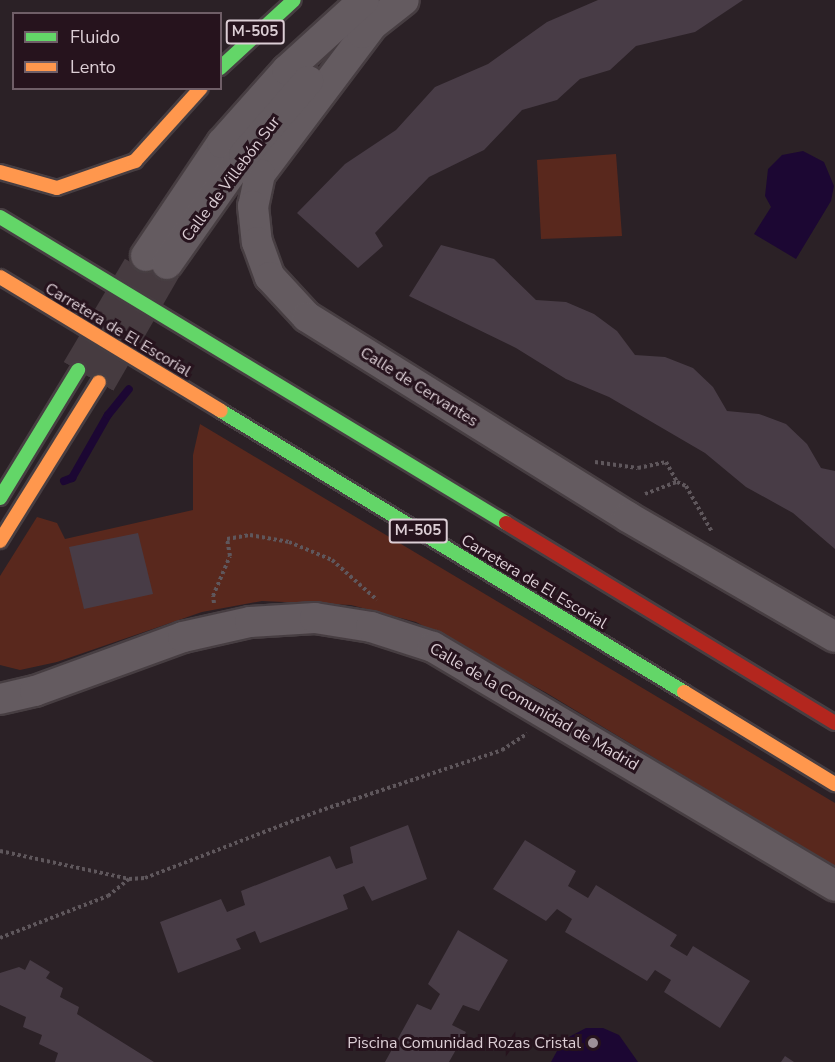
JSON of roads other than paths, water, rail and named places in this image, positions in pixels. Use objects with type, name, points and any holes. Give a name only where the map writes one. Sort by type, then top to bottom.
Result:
[{"type":"main road","name":"M-505","points":[[222,66],[247,39],[294,0]]},
{"type":"main road","points":[[0,172],[57,188],[100,170],[135,161],[199,90]]},
{"type":"main road","points":[[0,202],[241,364]]},
{"type":"main road","points":[[0,218],[835,723]]},
{"type":"main road","name":"Carretera de El Escorial","points":[[0,278],[835,784]]},
{"type":"main road","points":[[0,498],[78,370]]},
{"type":"main road","points":[[0,541],[99,382]]},
{"type":"street","name":"Calle de Villebón Sur","points":[[157,260],[295,95],[370,10],[404,0]]},
{"type":"street","name":"Calle de Cervantes","points":[[370,10],[260,174],[253,206],[257,242],[270,277],[307,317],[657,535],[835,637]]},
{"type":"street","name":"Calle de la Comunidad de Madrid","points":[[0,708],[35,691],[183,637],[218,628],[250,622],[315,618],[376,628],[433,647],[546,711],[835,886]]},
{"type":"street","name":"Calle de la Comunidad de Madrid","points":[[0,687],[35,691]]},
{"type":"street","name":"Calle de la Comunidad de Madrid","points":[[0,699],[35,691]]},
{"type":"waterway","points":[[64,481],[72,478],[108,415],[129,389]]},
{"type":"tunnel","points":[[99,382],[167,264]]},
{"type":"tunnel","points":[[78,370],[139,267]]},
{"type":"place","name":"Piscina Comunidad Rozas Cristal","points":[[593,1043]]}]
